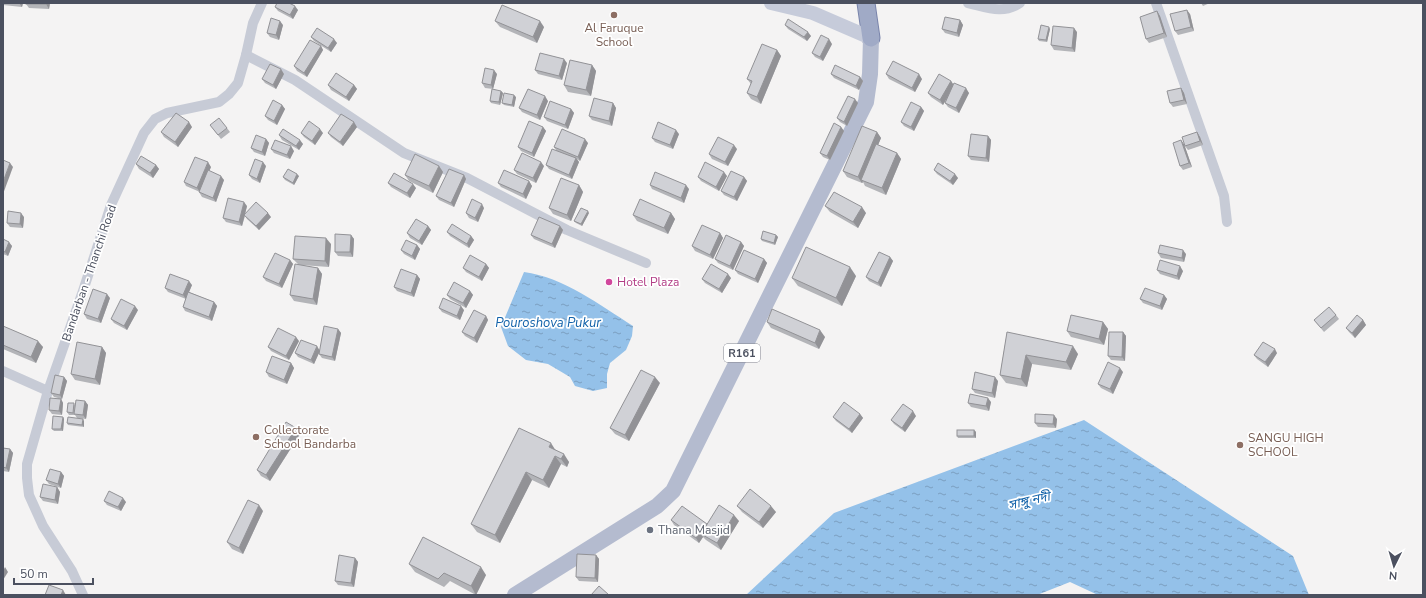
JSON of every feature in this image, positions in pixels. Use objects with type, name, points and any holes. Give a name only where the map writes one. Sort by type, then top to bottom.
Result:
[{"type":"highway","points":[[866,3],[871,38]]},
{"type":"main road","points":[[771,3],[813,13],[871,38]]},
{"type":"main road","name":"R161","points":[[515,595],[657,506],[673,491],[866,102],[870,74],[871,38]]},
{"type":"street","name":"Bandarban - Thanchi Road","points":[[83,595],[72,572],[42,526],[29,495],[27,464],[48,391],[81,298],[111,205],[144,133],[155,119],[167,113],[219,102],[229,94],[238,83],[253,23],[262,3]]},
{"type":"street","points":[[968,3],[1000,11],[1014,7],[1020,3]]},
{"type":"street","points":[[1156,3],[1224,196],[1227,222]]},
{"type":"street","points":[[246,55],[294,80],[404,153],[467,178],[567,230],[646,263]]},
{"type":"street","points":[[3,372],[48,391]]},
{"type":"water","name":"Pouroshova Pukur","points":[[524,272],[539,275],[567,286],[581,293],[633,326],[632,336],[626,350],[610,363],[607,374],[607,388],[593,391],[575,386],[570,377],[548,364],[526,360],[508,346],[501,327]]},
{"type":"water","name":"সাঙ্গু নদী","points":[[1084,420],[1293,556],[1309,595],[1098,595],[1070,582],[1037,595],[746,595],[834,513]]},
{"type":"building","points":[[46,3],[46,4],[26,4]]},
{"type":"building","points":[[277,3],[289,3],[295,6],[290,15],[275,7]]},
{"type":"building","points":[[502,5],[540,21],[533,37],[495,21]]},
{"type":"building","points":[[1187,10],[1191,27],[1175,31],[1170,14]]},
{"type":"building","points":[[1157,11],[1164,33],[1146,39],[1140,17]]},
{"type":"building","points":[[945,17],[960,20],[957,33],[942,29]]},
{"type":"building","points":[[271,18],[280,21],[276,35],[267,33]]},
{"type":"building","points":[[788,19],[808,32],[804,37],[785,25]]},
{"type":"building","points":[[1041,25],[1049,27],[1046,40],[1038,39]]},
{"type":"building","points":[[1053,26],[1074,28],[1072,48],[1051,45]]},
{"type":"building","points":[[317,28],[334,39],[328,48],[311,37]]},
{"type":"building","points":[[821,35],[829,39],[820,57],[812,53]]},
{"type":"building","points":[[310,40],[321,46],[304,73],[294,66]]},
{"type":"building","points":[[762,44],[777,50],[757,97],[747,93],[752,81],[747,79]]},
{"type":"building","points":[[540,53],[564,59],[559,76],[535,70]]},
{"type":"building","points":[[570,60],[592,65],[586,90],[564,85]]},
{"type":"building","points":[[893,61],[919,74],[912,88],[886,74]]},
{"type":"building","points":[[270,64],[281,69],[273,85],[262,79]]},
{"type":"building","points":[[835,65],[860,77],[856,86],[831,74]]},
{"type":"building","points":[[485,68],[494,70],[491,85],[482,83]]},
{"type":"building","points":[[336,73],[354,85],[346,97],[328,85]]},
{"type":"building","points":[[939,74],[951,81],[940,100],[928,93]]},
{"type":"building","points":[[954,83],[966,88],[956,108],[945,103]]},
{"type":"building","points":[[1181,88],[1184,100],[1170,103],[1167,91]]},
{"type":"building","points":[[492,89],[501,91],[499,102],[490,101]]},
{"type":"building","points":[[528,89],[545,96],[537,115],[519,108]]},
{"type":"building","points":[[504,93],[514,95],[512,105],[502,103]]},
{"type":"building","points":[[848,96],[855,99],[844,122],[837,118]]},
{"type":"building","points":[[594,98],[613,103],[609,121],[589,116]]},
{"type":"building","points":[[273,100],[282,105],[274,121],[265,116]]},
{"type":"building","points":[[550,101],[571,109],[565,125],[544,117]]},
{"type":"building","points":[[911,102],[921,107],[911,127],[901,122]]},
{"type":"building","points":[[176,113],[189,122],[175,142],[161,132]]},
{"type":"building","points":[[341,114],[354,122],[340,142],[328,133]]},
{"type":"building","points":[[219,118],[227,128],[218,135],[210,125]]},
{"type":"building","points":[[309,121],[320,129],[312,141],[301,133]]},
{"type":"building","points":[[529,121],[543,127],[532,153],[518,147]]},
{"type":"building","points":[[658,122],[676,130],[670,145],[652,138]]},
{"type":"building","points":[[834,123],[841,127],[827,156],[820,153]]},
{"type":"building","points":[[862,126],[877,132],[858,177],[843,171]]},
{"type":"building","points":[[283,129],[300,140],[296,146],[279,135]]},
{"type":"building","points":[[562,129],[585,139],[578,157],[554,147]]},
{"type":"building","points":[[1197,132],[1200,141],[1185,146],[1182,137]]},
{"type":"building","points":[[971,134],[988,136],[986,158],[968,156]]},
{"type":"building","points":[[256,135],[266,139],[262,152],[251,148]]},
{"type":"building","points":[[718,137],[734,145],[725,162],[709,154]]},
{"type":"building","points":[[275,140],[291,146],[287,155],[271,149]]},
{"type":"building","points":[[1181,140],[1189,163],[1180,166],[1173,143]]},
{"type":"building","points":[[876,144],[897,153],[882,188],[861,180]]},
{"type":"building","points":[[552,149],[576,158],[569,175],[546,165]]},
{"type":"building","points":[[522,153],[541,162],[533,178],[514,170]]},
{"type":"building","points":[[415,154],[439,166],[429,186],[405,175]]},
{"type":"building","points":[[141,156],[156,165],[150,173],[136,164]]},
{"type":"building","points":[[195,157],[208,162],[197,188],[184,182]]},
{"type":"building","points":[[255,159],[263,162],[257,179],[249,175]]},
{"type":"building","points":[[3,160],[10,163],[3,182]]},
{"type":"building","points":[[705,162],[724,172],[716,187],[698,177]]},
{"type":"building","points":[[938,163],[955,174],[950,181],[934,170]]},
{"type":"building","points":[[288,169],[297,174],[293,183],[283,177]]},
{"type":"building","points":[[449,169],[464,175],[451,203],[436,196]]},
{"type":"building","points":[[208,170],[221,176],[213,198],[199,192]]},
{"type":"building","points":[[504,170],[529,181],[523,194],[498,183]]},
{"type":"building","points":[[731,171],[744,177],[734,197],[721,191]]},
{"type":"building","points":[[655,172],[686,185],[681,198],[650,185]]},
{"type":"building","points":[[394,173],[413,184],[407,193],[388,183]]},
{"type":"building","points":[[561,178],[579,185],[567,215],[549,208]]},
{"type":"building","points":[[834,192],[862,207],[853,222],[825,206]]},
{"type":"building","points":[[228,198],[244,202],[239,222],[223,218]]},
{"type":"building","points":[[472,199],[482,204],[475,218],[466,213]]},
{"type":"building","points":[[640,199],[671,213],[664,228],[633,215]]},
{"type":"building","points":[[256,202],[268,213],[256,226],[244,215]]},
{"type":"building","points":[[581,208],[588,211],[581,224],[574,221]]},
{"type":"building","points":[[8,211],[21,213],[20,224],[7,223]]},
{"type":"building","points":[[539,217],[560,226],[552,244],[531,235]]},
{"type":"building","points":[[416,219],[428,226],[419,241],[407,233]]},
{"type":"building","points":[[452,224],[471,236],[467,244],[447,232]]},
{"type":"building","points":[[702,225],[720,233],[710,255],[692,246]]},
{"type":"building","points":[[763,231],[776,235],[774,243],[761,239]]},
{"type":"building","points":[[335,234],[351,235],[350,252],[335,252]]},
{"type":"building","points":[[726,235],[741,242],[730,266],[715,259]]},
{"type":"building","points":[[295,236],[326,238],[325,261],[293,259]]},
{"type":"building","points":[[3,239],[9,242],[5,252],[3,251]]},
{"type":"building","points":[[406,240],[417,245],[412,256],[401,250]]},
{"type":"building","points":[[1160,245],[1183,250],[1182,258],[1158,253]]},
{"type":"building","points":[[806,247],[850,267],[836,298],[792,278]]},
{"type":"building","points":[[744,250],[764,259],[755,279],[735,270]]},
{"type":"building","points":[[879,252],[890,257],[878,283],[866,277]]},
{"type":"building","points":[[275,253],[290,260],[279,284],[263,277]]},
{"type":"building","points":[[470,255],[486,264],[479,277],[463,268]]},
{"type":"building","points":[[1160,260],[1180,266],[1177,276],[1157,270]]},
{"type":"building","points":[[295,264],[318,268],[313,299],[290,295]]},
{"type":"building","points":[[711,264],[728,274],[719,289],[702,279]]},
{"type":"building","points":[[401,269],[417,275],[411,293],[394,287]]},
{"type":"building","points":[[170,274],[189,281],[183,295],[165,288]]},
{"type":"building","points":[[454,282],[470,291],[463,303],[447,295]]},
{"type":"building","points":[[1145,288],[1164,295],[1160,306],[1140,299]]},
{"type":"building","points":[[93,289],[107,294],[98,319],[84,314]]},
{"type":"building","points":[[188,292],[214,302],[209,317],[183,307]]},
{"type":"building","points":[[443,298],[461,306],[457,316],[439,308]]},
{"type":"building","points":[[121,299],[135,306],[124,326],[111,319]]},
{"type":"building","points":[[1329,307],[1336,315],[1321,328],[1314,320]]},
{"type":"building","points":[[772,309],[820,330],[815,343],[767,322]]},
{"type":"building","points":[[474,310],[486,316],[474,338],[462,332]]},
{"type":"building","points":[[1071,315],[1103,322],[1099,339],[1067,331]]},
{"type":"building","points":[[1357,315],[1363,320],[1352,333],[1346,328]]},
{"type":"building","points":[[3,326],[38,341],[31,357],[3,345]]},
{"type":"building","points":[[324,326],[338,329],[332,357],[319,354]]},
{"type":"building","points":[[278,328],[296,337],[286,356],[268,347]]},
{"type":"building","points":[[1007,332],[1073,346],[1066,362],[1026,355],[1021,379],[1000,375]]},
{"type":"building","points":[[1109,332],[1123,332],[1122,357],[1108,356]]},
{"type":"building","points":[[301,340],[317,346],[311,360],[295,353]]},
{"type":"building","points":[[77,342],[102,347],[95,379],[71,374]]},
{"type":"building","points":[[1263,342],[1275,349],[1265,362],[1254,355]]},
{"type":"building","points":[[272,356],[291,363],[284,380],[266,372]]},
{"type":"building","points":[[1108,362],[1120,368],[1110,389],[1098,384]]},
{"type":"building","points":[[641,370],[655,377],[625,435],[610,428]]},
{"type":"building","points":[[975,372],[995,377],[992,393],[972,389]]},
{"type":"building","points":[[55,375],[64,377],[60,395],[51,393]]},
{"type":"building","points":[[970,394],[988,398],[986,406],[968,403]]},
{"type":"building","points":[[50,398],[61,399],[59,411],[49,410]]},
{"type":"building","points":[[76,400],[85,401],[83,415],[74,414]]},
{"type":"building","points":[[844,402],[860,414],[849,429],[833,417]]},
{"type":"building","points":[[68,403],[74,403],[73,413],[67,412]]},
{"type":"building","points":[[903,404],[913,411],[902,428],[891,420]]},
{"type":"building","points":[[1035,414],[1054,415],[1053,424],[1035,423]]},
{"type":"building","points":[[53,416],[63,417],[61,429],[52,429]]},
{"type":"building","points":[[68,417],[83,419],[82,425],[67,423]]},
{"type":"building","points":[[286,422],[296,428],[266,475],[257,470]]},
{"type":"building","points":[[519,428],[551,443],[549,447],[564,454],[561,459],[555,456],[543,480],[526,472],[495,535],[471,524]]},
{"type":"building","points":[[957,430],[974,430],[974,436],[957,436]]},
{"type":"building","points":[[3,448],[10,449],[6,468],[3,467]]},
{"type":"building","points":[[50,469],[61,472],[58,484],[46,480]]},
{"type":"building","points":[[43,484],[57,487],[55,500],[40,497]]},
{"type":"building","points":[[750,489],[771,506],[759,522],[737,506]]},
{"type":"building","points":[[109,491],[123,498],[118,507],[104,501]]},
{"type":"building","points":[[248,500],[259,505],[239,548],[227,542]]},
{"type":"building","points":[[719,505],[734,515],[717,543],[701,534]]},
{"type":"building","points":[[682,506],[707,524],[696,538],[671,520]]},
{"type":"building","points":[[423,537],[481,567],[471,586],[444,573],[438,579],[409,564]]},
{"type":"building","points":[[577,554],[596,555],[595,578],[576,577]]},
{"type":"building","points":[[339,555],[355,558],[351,583],[335,581]]},
{"type":"building","points":[[49,585],[63,590],[61,595],[45,595]]},
{"type":"building","points":[[599,586],[609,595],[591,595]]},
{"type":"place","name":"Al Faruque School","points":[[614,15]]},
{"type":"place","name":"Hotel Plaza","points":[[609,282]]},
{"type":"place","name":"Collectorate School Bandarba","points":[[256,437]]},
{"type":"place","name":"SANGU HIGH SCHOOL","points":[[1240,445]]},
{"type":"place","name":"Thana Masjid","points":[[650,530]]}]
